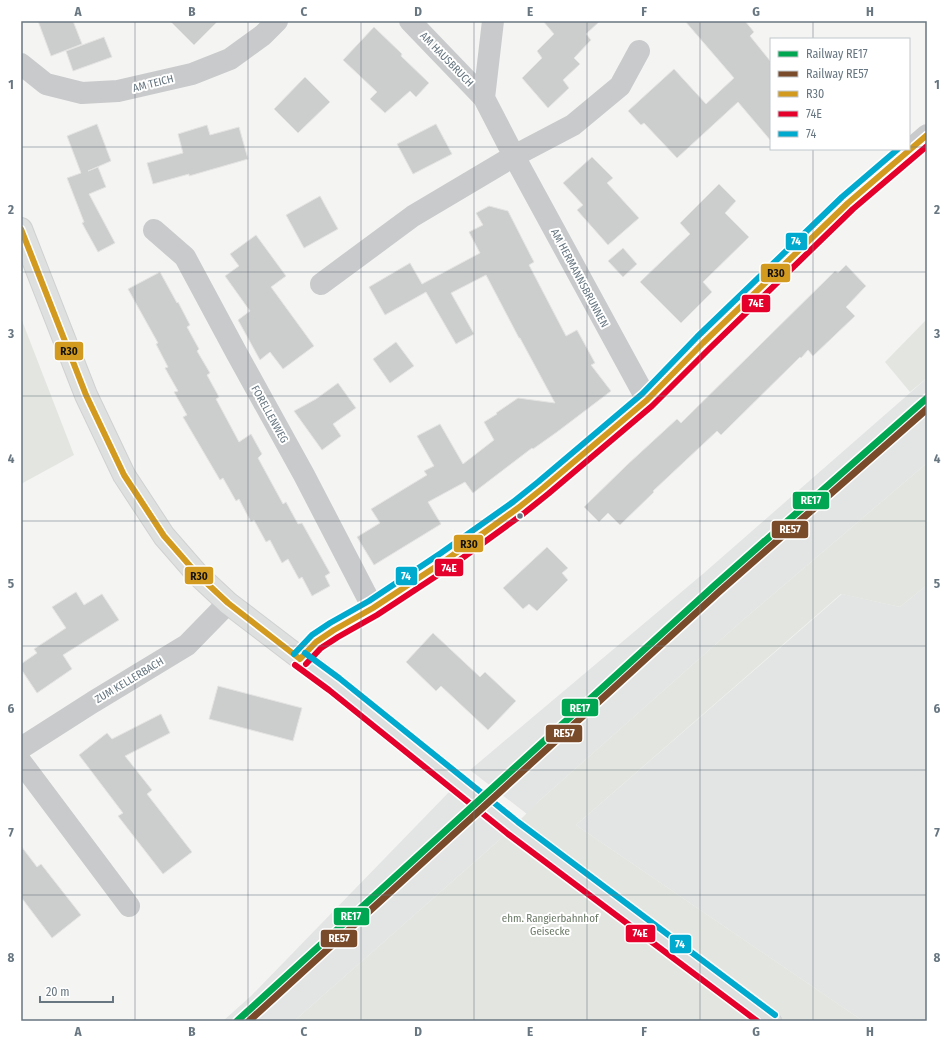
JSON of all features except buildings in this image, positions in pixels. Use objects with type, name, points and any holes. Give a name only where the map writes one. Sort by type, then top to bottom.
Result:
[{"type":"main road","points":[[21,229],[86,395],[124,475],[164,536],[198,575],[228,603],[334,684],[513,828],[770,1021]]},
{"type":"street","name":"AM TEICH","points":[[21,64],[46,84],[82,94],[118,91],[192,74],[230,59],[263,35],[276,21]]},
{"type":"street","name":"AM HAUSBRUCH","points":[[410,21],[484,98]]},
{"type":"street","points":[[484,98],[493,21]]},
{"type":"street","points":[[322,284],[413,216],[514,156],[573,125],[620,86],[639,50]]},
{"type":"street","name":"AM HERMANNSBRUNNEN","points":[[484,98],[647,400]]},
{"type":"street","points":[[300,659],[316,642],[373,608],[446,560],[543,488],[647,400],[703,342],[848,203],[927,136]]},
{"type":"street","name":"FORELLENWEG","points":[[154,230],[185,257],[304,475],[373,608]]},
{"type":"street","name":"ZUM KELLERBACH","points":[[21,748],[93,702],[187,646],[228,603]]},
{"type":"street","points":[[21,762],[129,906]]},
{"type":"shaded area","points":[[927,378],[927,463],[744,619],[540,800],[527,814],[470,770],[704,573]]},
{"type":"shaded area","points":[[927,585],[927,1021],[863,1021],[576,825],[842,594],[900,607]]},
{"type":"shaded area","points":[[450,791],[506,834],[294,1021],[223,1021],[251,996]]},
{"type":"green space","points":[[21,318],[74,455],[21,484]]},
{"type":"green space","points":[[927,319],[927,378],[910,392],[885,362]]},
{"type":"green space","name":"ehm. Rangierbahnhof Geisecke","points":[[927,463],[927,585],[900,607],[841,594],[576,825],[863,1021],[294,1021],[506,834],[540,800],[744,619]]},
{"type":"rail line","name":"RE17","points":[[237,1021],[715,585],[927,398]]},
{"type":"rail line","name":"RE57","points":[[249,1021],[720,591],[927,409]]},
{"type":"transit line","name":"R30","points":[[910,150],[927,135]]},
{"type":"transit line","name":"74E","points":[[306,664],[321,648],[377,615],[450,567],[548,494],[652,406],[853,209],[927,146]]},
{"type":"transit line","name":"74","points":[[294,654],[312,635],[369,601],[441,553],[513,502],[538,482],[642,394],[697,337],[842,197],[897,150]]},
{"type":"transit line","name":"R30","points":[[300,659],[316,642],[373,608],[446,560],[543,488],[647,400],[703,343],[848,203],[910,150]]},
{"type":"transit line","name":"R30","points":[[21,229],[86,395],[124,475],[164,536],[198,575],[228,603],[300,659]]},
{"type":"transit line","name":"74","points":[[305,653],[339,678],[518,822],[775,1015]]},
{"type":"transit line","name":"74E","points":[[295,665],[329,690],[508,834],[757,1021]]}]
